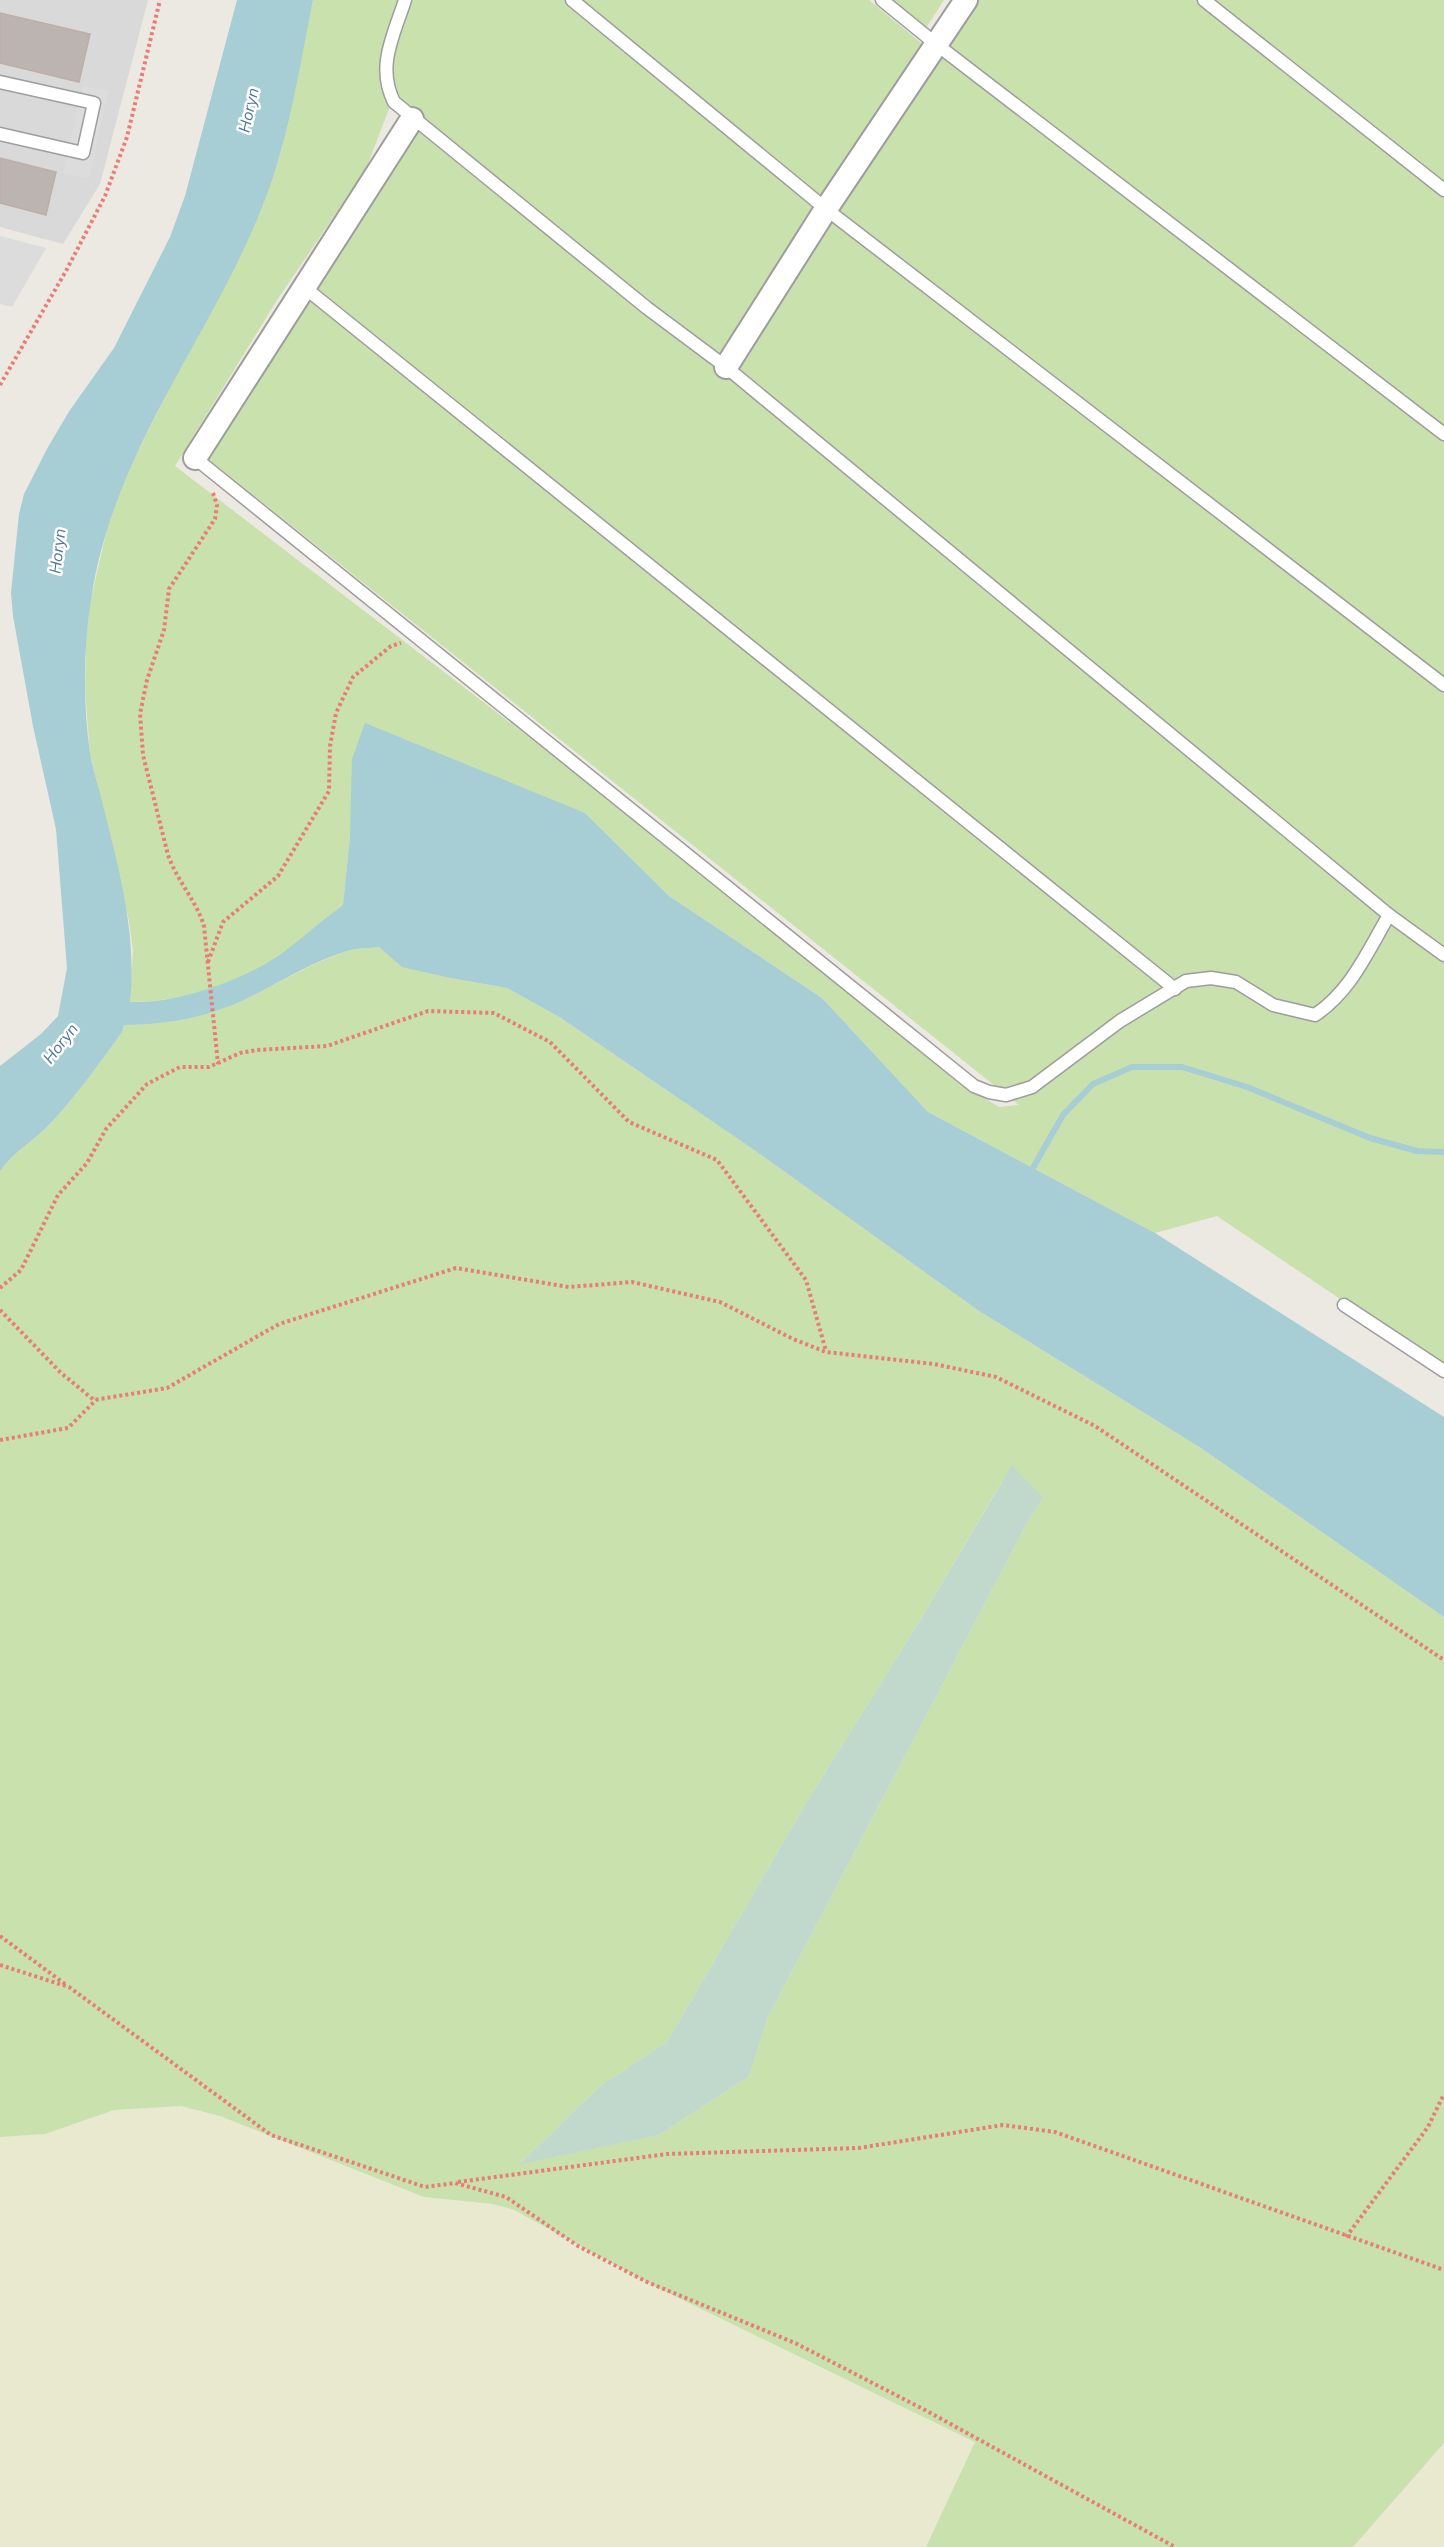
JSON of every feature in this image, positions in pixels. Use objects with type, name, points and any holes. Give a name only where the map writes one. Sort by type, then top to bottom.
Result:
[{"type":"street","points":[[726,367],[826,209],[966,0]]},
{"type":"street","points":[[195,458],[412,119]]},
{"type":"lane","points":[[405,0],[387,50],[386,70],[388,87],[394,102],[412,119],[647,308],[726,367],[1389,915],[1444,955]]},
{"type":"lane","points":[[572,0],[826,209],[1444,685]]},
{"type":"lane","points":[[882,0],[936,44],[1444,434]]},
{"type":"lane","points":[[1204,0],[1444,190]]},
{"type":"lane","points":[[0,82],[94,103],[83,153],[0,134]]},
{"type":"lane","points":[[304,287],[1175,989]]},
{"type":"lane","points":[[195,458],[982,1090],[1005,1095],[1032,1087],[1127,1016],[1186,981],[1211,978],[1236,982],[1273,1005],[1315,1015],[1331,1004],[1351,980],[1389,915]]},
{"type":"lane","points":[[1344,1305],[1444,1371]]},
{"type":"path","points":[[0,385],[66,271],[105,196],[127,136],[160,0]]},
{"type":"path","points":[[206,488],[213,493],[217,501],[215,519],[169,589],[164,630],[147,680],[140,714],[143,755],[168,855],[174,871],[200,914],[204,926],[218,1064]]},
{"type":"path","points":[[207,963],[224,922],[278,876],[329,790],[330,746],[336,713],[353,677],[392,646],[411,640],[423,642]]},
{"type":"path","points":[[0,1288],[21,1270],[58,1194],[87,1163],[106,1129],[147,1084],[180,1067],[209,1067],[240,1053],[327,1046],[428,1011],[494,1013],[550,1042],[629,1122],[717,1160],[806,1280],[826,1352]]},
{"type":"path","points":[[0,1310],[61,1373],[94,1400],[97,1400],[167,1388],[279,1324],[456,1268],[569,1287],[632,1282],[720,1302],[793,1340],[826,1352],[934,1364],[996,1377],[1056,1406],[1095,1426],[1444,1659]]},
{"type":"path","points":[[0,1440],[68,1428],[97,1400]]},
{"type":"path","points":[[0,1936],[271,2135],[425,2187],[667,2154],[860,2148],[1004,2125],[1055,2132],[1444,2270]]},
{"type":"path","points":[[0,1965],[69,1987]]},
{"type":"path","points":[[1346,2237],[1428,2127],[1444,2094]]},
{"type":"path","points":[[455,2183],[506,2197],[578,2246],[647,2282],[795,2343],[925,2410],[1175,2547]]},
{"type":"shaded area","points":[[0,0],[148,0],[100,184],[63,244],[0,227]]},
{"type":"shaded area","points":[[83,86],[108,91],[89,179],[63,173]]},
{"type":"shaded area","points":[[0,236],[46,248],[12,307],[0,304]]},
{"type":"green space","points":[[313,0],[399,0],[385,40],[380,64],[384,91],[390,106],[366,169],[277,300],[175,466],[606,796],[973,1091],[999,1107],[1019,1105],[203,455],[421,118],[400,99],[391,76],[394,50],[412,0],[869,0],[937,56],[976,0],[1444,0],[1444,1369],[1217,1216],[1155,1233],[928,1112],[822,998],[669,896],[585,813],[350,836],[343,905],[286,951],[252,972],[212,988],[170,999],[130,1002],[133,951],[129,921],[90,754],[85,690],[86,637],[91,598],[111,512],[132,463],[229,278],[261,210],[280,154]]},
{"type":"green space","points":[[887,0],[944,0],[924,31]]},
{"type":"green space","points":[[379,947],[403,967],[507,988],[561,1018],[757,1152],[979,1311],[1201,1448],[1444,1617],[1444,2443],[1353,2547],[926,2547],[975,2442],[656,2287],[514,2210],[493,2204],[424,2197],[220,2116],[181,2106],[114,2110],[45,2134],[0,2137],[0,1171],[11,1158],[50,1124],[69,1102],[122,1032],[124,1025],[171,1021],[202,1015],[246,999],[334,956],[351,950]],"holes":[[[1001,1483],[1043,1498],[1028,1521],[768,2017],[749,2076],[659,2135],[521,2163],[599,2087],[667,2042],[805,1805],[921,1619]]]},
{"type":"green space","points":[[1012,1465],[1043,1498],[1028,1521],[768,2017],[749,2076],[659,2135],[520,2164],[599,2087],[667,2042],[805,1805],[921,1619]]},
{"type":"green space","points":[[181,2106],[220,2116],[424,2197],[493,2204],[514,2210],[656,2287],[976,2442],[926,2547],[0,2547],[0,2137],[45,2134],[114,2110]]},
{"type":"green space","points":[[1444,2443],[1444,2547],[1353,2547]]},
{"type":"water","name":"Horyn","points":[[237,0],[313,0],[286,133],[261,210],[239,259],[164,400],[119,496],[102,547],[88,619],[85,696],[88,734],[91,760],[126,905],[132,977],[130,1002],[149,1002],[190,994],[252,971],[285,951],[343,905],[350,836],[352,759],[365,723],[585,813],[669,896],[822,998],[928,1112],[1155,1233],[1444,1417],[1444,1617],[1201,1448],[979,1311],[757,1152],[561,1018],[507,988],[402,967],[379,947],[355,949],[334,956],[217,1011],[171,1022],[124,1025],[122,1032],[69,1102],[50,1124],[11,1158],[0,1171],[0,1066],[41,1034],[58,1016],[67,968],[56,829],[33,726],[13,616],[11,593],[19,514],[24,494],[48,447],[70,410],[114,348],[170,237],[185,196]]},
{"type":"building","points":[[0,13],[90,34],[79,82],[0,63]]},
{"type":"building","points":[[0,158],[56,172],[46,215],[0,203]]},
{"type":"waterway","points":[[1030,1173],[1063,1115],[1093,1084],[1132,1067],[1182,1067],[1247,1087],[1370,1138],[1417,1151],[1444,1152]]}]
